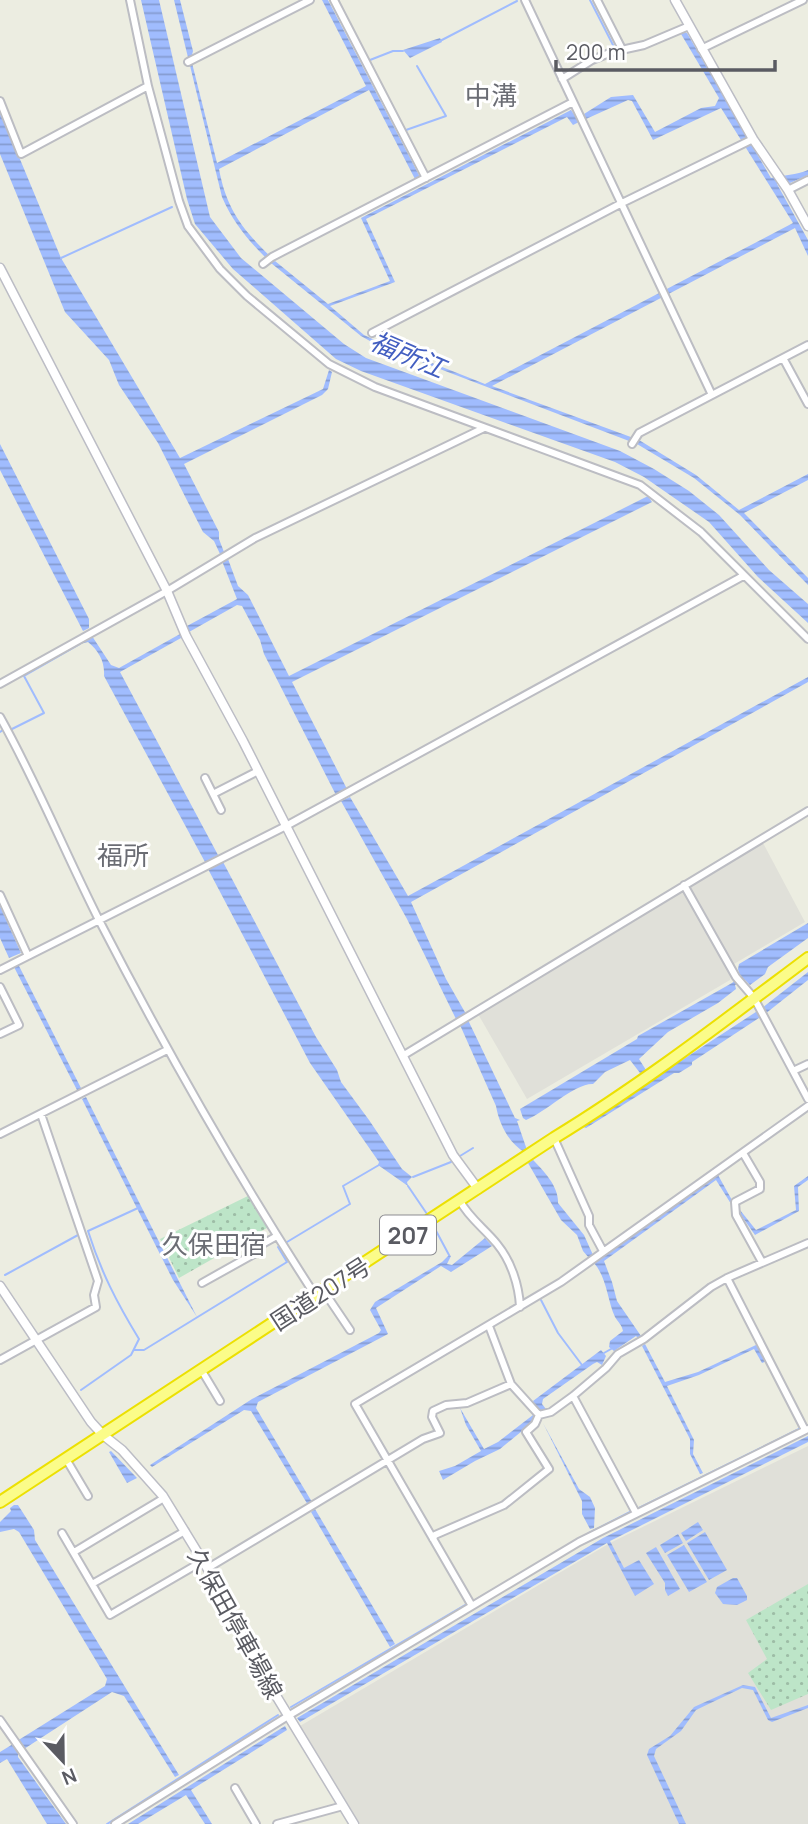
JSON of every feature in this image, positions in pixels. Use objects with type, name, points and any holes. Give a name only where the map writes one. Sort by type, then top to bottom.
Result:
[{"type":"highway","name":"国道207号","points":[[0,1502],[638,1085],[756,1003],[808,958]]},
{"type":"street","points":[[130,0],[148,86],[188,226],[220,269],[247,296],[329,365],[375,387],[640,485],[701,532],[808,639]]},
{"type":"street","points":[[188,62],[310,0]]},
{"type":"street","points":[[334,0],[426,178]]},
{"type":"street","points":[[524,0],[712,395]]},
{"type":"street","points":[[597,0],[622,49]]},
{"type":"street","points":[[675,0],[753,139],[808,226]]},
{"type":"street","points":[[701,49],[803,0]]},
{"type":"street","points":[[562,79],[592,60],[622,49],[644,45],[689,26]]},
{"type":"street","points":[[0,101],[21,154],[148,86]]},
{"type":"street","points":[[263,264],[573,102]]},
{"type":"street","points":[[372,333],[622,203],[753,139]]},
{"type":"street","points":[[785,187],[808,180]]},
{"type":"street","points":[[0,268],[453,1155],[478,1189]]},
{"type":"street","points":[[632,444],[639,433],[808,345]]},
{"type":"street","points":[[783,358],[808,404]]},
{"type":"street","points":[[0,684],[167,591],[255,538],[484,428]]},
{"type":"street","points":[[0,970],[286,826],[743,576]]},
{"type":"street","points":[[0,717],[99,920],[167,1050],[277,1236],[349,1330]]},
{"type":"street","points":[[213,794],[258,771]]},
{"type":"street","points":[[205,778],[221,810]]},
{"type":"street","points":[[404,1055],[808,811]]},
{"type":"street","points":[[684,885],[736,977],[756,1003],[808,1099]]},
{"type":"street","points":[[0,895],[28,956]]},
{"type":"street","points":[[0,987],[19,1025],[0,1034]]},
{"type":"street","points":[[0,1134],[167,1050]]},
{"type":"street","points":[[793,1071],[808,1064]]},
{"type":"street","points":[[472,1606],[355,1404],[561,1282],[808,1106]]},
{"type":"street","points":[[0,1360],[96,1307],[94,1294],[98,1281],[41,1114]]},
{"type":"street","points":[[554,1138],[589,1216],[589,1225],[603,1251]]},
{"type":"street","points":[[743,1153],[760,1182],[760,1189],[735,1202],[736,1215],[762,1262]]},
{"type":"street","points":[[460,1201],[467,1213],[498,1245],[511,1266],[520,1307]]},
{"type":"street","points":[[202,1283],[261,1250],[259,1246],[277,1236]]},
{"type":"street","points":[[536,1412],[551,1412],[606,1368],[618,1354],[641,1341],[711,1287],[808,1243]]},
{"type":"street","points":[[115,1824],[288,1716],[579,1542],[805,1428],[727,1278]]},
{"type":"street","name":"久保田停車場線","points":[[0,1286],[91,1422],[146,1474],[164,1498],[206,1564],[252,1656],[354,1824]]},
{"type":"street","points":[[433,1539],[435,1535],[504,1505],[548,1469],[544,1458],[526,1432],[536,1424],[536,1412],[511,1384],[489,1326]]},
{"type":"street","points":[[202,1371],[219,1401]]},
{"type":"street","points":[[62,1533],[110,1615],[311,1507],[423,1439],[440,1433],[432,1418],[433,1411],[446,1405],[467,1403],[511,1384]]},
{"type":"street","points":[[573,1396],[636,1513]]},
{"type":"street","points":[[66,1460],[88,1496]]},
{"type":"street","points":[[74,1552],[164,1498]]},
{"type":"street","points":[[92,1584],[185,1531]]},
{"type":"street","points":[[0,1720],[73,1824]]},
{"type":"street","points":[[235,1788],[256,1824]]},
{"type":"street","points":[[277,1824],[343,1806]]},
{"type":"shaded area","points":[[762,841],[805,922],[734,964],[730,980],[527,1099],[478,1014]]},
{"type":"shaded area","points":[[808,1446],[808,1824],[360,1824],[300,1726],[610,1543]]},
{"type":"green space","points":[[254,1193],[274,1224],[179,1278],[160,1239]]},
{"type":"green space","points":[[808,1584],[808,1694],[771,1710],[748,1673],[767,1659],[746,1620]]},
{"type":"water","points":[[141,0],[159,0],[210,217],[241,258],[344,344],[366,358],[620,451],[689,491],[719,515],[769,570],[808,604],[808,623],[758,577],[709,522],[644,477],[615,462],[361,371],[336,359],[233,269],[195,224]]},
{"type":"water","points":[[174,0],[180,0],[193,51],[191,59],[217,163],[366,86],[322,0],[328,0],[420,177],[415,179],[369,90],[219,169],[226,195],[236,216],[250,236],[269,255],[266,258],[241,230],[222,197]]},
{"type":"water","name":"福所江","points":[[684,32],[771,178],[808,170],[808,175],[790,183],[785,181],[777,184],[808,240],[808,256],[795,228],[492,386],[639,440],[696,475],[739,510],[808,474],[808,480],[744,513],[808,578],[808,585],[740,515],[694,478],[637,444],[377,345],[361,336],[271,263],[275,261],[328,304],[390,281],[361,218],[571,110],[579,122],[573,125],[567,117],[366,219],[395,282],[330,306],[364,335],[485,384],[793,223],[721,108],[653,140],[632,101],[628,100],[586,119],[584,114],[611,97],[633,95],[655,132],[701,108],[715,106],[719,98],[681,34]]},
{"type":"water","points":[[440,38],[442,42],[410,58],[403,50]]},
{"type":"water","points":[[0,111],[61,258],[180,458],[323,389],[329,370],[332,372],[328,389],[322,395],[184,464],[219,532],[224,552],[220,554],[214,541],[203,532],[158,443],[119,385],[109,360],[65,312],[0,154]]},
{"type":"water","points":[[0,444],[89,619],[89,628],[83,631],[0,470]]},
{"type":"water","points":[[648,496],[652,502],[292,682],[347,789],[336,795],[242,606],[237,605],[189,632],[187,626],[237,599],[222,561],[228,559],[238,586],[248,595],[289,676]]},
{"type":"water","points":[[180,634],[181,638],[120,672],[218,855],[205,862],[104,676],[98,653],[88,642],[80,644],[92,636],[111,665],[119,668]]},
{"type":"water","points":[[808,677],[808,682],[411,902],[446,979],[466,1014],[456,1019],[407,919],[341,801],[350,797],[408,896]]},
{"type":"water","points":[[223,862],[316,1037],[337,1070],[341,1082],[402,1169],[412,1177],[407,1182],[408,1186],[378,1165],[379,1162],[310,1063],[208,869]]},
{"type":"water","points":[[0,906],[21,953],[9,958],[0,938]]},
{"type":"water","points":[[808,923],[808,938],[768,967],[765,974],[750,985],[745,980],[735,985],[736,989],[718,1003],[668,1032],[639,1059],[646,1070],[640,1073],[630,1060],[605,1072],[593,1084],[569,1093],[534,1116],[526,1120],[523,1118],[520,1109],[638,1036],[732,983],[740,976],[739,964]]},
{"type":"water","points":[[18,964],[82,1090],[78,1092],[14,967]]},
{"type":"water","points":[[808,972],[808,980],[765,1014],[692,1062],[692,1065],[674,1073],[586,1128],[581,1126],[762,1008]]},
{"type":"water","points":[[468,1020],[515,1118],[520,1120],[517,1121],[527,1150],[524,1152],[514,1144],[502,1126],[496,1106],[460,1025]]},
{"type":"water","points":[[86,1097],[197,1317],[173,1280],[82,1099]]},
{"type":"water","points":[[533,1160],[553,1185],[558,1203],[584,1235],[593,1255],[589,1258],[577,1235],[561,1220],[528,1163]]},
{"type":"water","points":[[718,1175],[733,1202],[733,1207],[716,1180],[604,1261],[617,1301],[641,1336],[636,1336],[614,1351],[609,1347],[610,1341],[623,1331],[612,1310],[602,1275],[594,1263]]},
{"type":"water","points":[[808,1176],[808,1180],[798,1187],[799,1211],[755,1235],[740,1210],[756,1230],[796,1210],[794,1186]]},
{"type":"water","points":[[485,1238],[492,1246],[451,1272],[441,1266],[376,1308],[388,1334],[258,1402],[256,1408],[312,1502],[308,1505],[251,1411],[244,1410],[152,1467],[150,1465],[252,1399],[379,1333],[381,1330],[370,1310],[375,1302],[442,1262],[449,1255],[451,1256],[447,1264],[452,1265]]},
{"type":"water","points":[[645,1344],[665,1382],[698,1372],[756,1345],[767,1361],[762,1363],[754,1349],[699,1375],[667,1386],[694,1440],[693,1454],[703,1473],[700,1474],[690,1454],[690,1439],[642,1346]]},
{"type":"water","points":[[601,1350],[606,1356],[602,1365],[597,1362],[593,1364],[543,1399],[542,1404],[546,1409],[542,1411],[536,1408],[533,1401]]},
{"type":"water","points":[[460,1408],[484,1449],[498,1442],[533,1415],[535,1417],[533,1422],[500,1449],[443,1480],[439,1471],[455,1466],[481,1451]]},
{"type":"water","points":[[543,1423],[579,1489],[590,1497],[595,1508],[594,1528],[590,1529],[582,1514],[582,1501]]},
{"type":"water","points":[[808,1436],[808,1442],[610,1541],[624,1568],[639,1560],[654,1584],[635,1596],[607,1543],[300,1722],[297,1718],[603,1538]]},
{"type":"water","points":[[109,1452],[137,1478],[127,1483]]},
{"type":"water","points":[[14,1505],[18,1505],[34,1530],[35,1540],[179,1775],[175,1777],[124,1696],[112,1692],[24,1749],[17,1741],[105,1686],[107,1679],[19,1532],[14,1529],[0,1532],[0,1522]]},
{"type":"water","points":[[315,1509],[395,1644],[390,1647],[311,1512]]},
{"type":"water","points":[[698,1522],[703,1530],[686,1541],[681,1533]]},
{"type":"water","points":[[705,1532],[727,1570],[709,1580],[687,1543]]},
{"type":"water","points":[[678,1534],[683,1543],[665,1553],[660,1545]]},
{"type":"water","points":[[684,1545],[707,1582],[689,1592],[667,1555]]},
{"type":"water","points":[[656,1547],[680,1589],[668,1596],[665,1583],[646,1553]]},
{"type":"water","points":[[737,1578],[747,1600],[737,1605],[723,1604],[715,1593],[717,1587]]},
{"type":"water","points":[[743,1685],[755,1687],[771,1718],[808,1705],[808,1708],[772,1722],[768,1720],[753,1690],[742,1688],[696,1710],[681,1731],[656,1749],[654,1756],[686,1824],[679,1824],[647,1755],[649,1749],[670,1736],[694,1707]]},
{"type":"water","points":[[285,1726],[287,1730],[191,1790],[212,1824],[205,1824],[186,1795],[138,1824],[128,1824]]},
{"type":"water","points":[[13,1744],[18,1757],[66,1824],[47,1824],[7,1759],[0,1763],[0,1752]]},
{"type":"waterway","points":[[590,0],[613,45]]},
{"type":"waterway","points":[[440,41],[517,1]]},
{"type":"waterway","points":[[370,60],[393,51],[403,51]]},
{"type":"waterway","points":[[406,130],[446,116],[417,66]]},
{"type":"waterway","points":[[61,258],[172,207]]},
{"type":"waterway","points":[[12,729],[44,713],[24,676],[80,644]]},
{"type":"waterway","points":[[460,1156],[473,1148]]},
{"type":"waterway","points":[[413,1177],[451,1162]]},
{"type":"waterway","points":[[287,1242],[350,1204],[343,1186],[379,1165]]},
{"type":"waterway","points":[[408,1186],[427,1214]]},
{"type":"waterway","points":[[81,1390],[131,1355],[139,1339],[110,1287],[88,1231],[138,1208]]},
{"type":"waterway","points":[[434,1227],[449,1255]]},
{"type":"waterway","points":[[5,1275],[78,1235]]},
{"type":"waterway","points":[[134,1350],[144,1350],[287,1262],[278,1247]]},
{"type":"waterway","points":[[591,1256],[596,1261]]},
{"type":"waterway","points":[[541,1300],[558,1333],[582,1365]]},
{"type":"waterway","points":[[604,1353],[611,1349]]},
{"type":"waterway","points":[[639,1508],[801,1428]]},
{"type":"waterway","points":[[475,1600],[630,1512]]},
{"type":"waterway","points":[[291,1707],[465,1605]]},
{"type":"waterway","points":[[107,1824],[278,1715]]},
{"type":"district","name":"中溝","points":[[491,95]]},
{"type":"district","name":"福所","points":[[123,855]]},
{"type":"district","name":"久保田宿","points":[[214,1244]]}]
